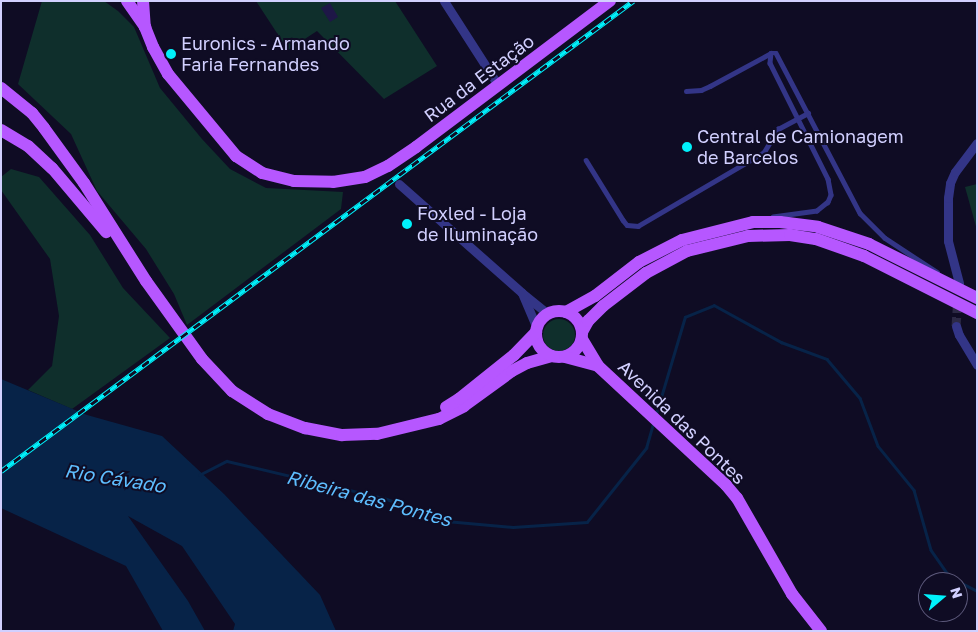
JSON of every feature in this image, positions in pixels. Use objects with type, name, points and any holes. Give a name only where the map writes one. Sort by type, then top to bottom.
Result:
[{"type":"main road","points":[[128,1],[145,27]]},
{"type":"main road","points":[[143,1],[145,27]]},
{"type":"main road","name":"Rua da Estação","points":[[145,27],[152,46],[168,74],[225,145],[250,166],[262,173],[294,181],[333,182],[365,177],[388,166],[610,1]]},
{"type":"main road","points":[[1,88],[32,113],[44,128],[84,183],[146,281],[202,359],[232,391],[268,414],[305,428],[342,435],[378,434],[439,419],[464,406],[512,371],[527,363],[552,356],[565,357],[576,350],[588,321],[603,306],[646,273],[687,251],[748,236],[790,235],[816,239],[864,256],[977,312]]},
{"type":"main road","points":[[1,121],[21,132],[57,160],[94,201]]},
{"type":"main road","points":[[1,130],[28,146],[52,168],[146,281]]},
{"type":"main road","points":[[413,426],[459,399],[514,355],[548,314],[566,312],[577,308],[639,262],[682,240],[753,222],[780,222],[818,227],[869,244],[957,284],[977,298]]},
{"type":"main road","points":[[566,312],[577,319],[582,335]]},
{"type":"main road","points":[[536,330],[541,348],[552,356]]},
{"type":"main road","name":"Avenida das Pontes","points":[[582,335],[598,366],[726,485],[737,498],[792,594],[821,631]]},
{"type":"main road","name":"Avenida das Pontes","points":[[565,357],[598,366]]},
{"type":"street","points":[[444,1],[498,85]]},
{"type":"street","points":[[957,284],[948,241],[948,198],[954,172],[977,143]]},
{"type":"street","points":[[399,184],[548,314]]},
{"type":"street","points":[[522,293],[536,330]]},
{"type":"street","points":[[956,326],[967,350],[977,365]]},
{"type":"street","points":[[967,350],[977,351]]},
{"type":"lane","points":[[753,222],[817,211],[828,202],[831,195],[828,179],[770,63],[771,53]]},
{"type":"lane","points":[[686,91],[701,90],[771,53],[776,53],[851,199],[870,226],[885,238],[957,284]]},
{"type":"lane","points":[[586,160],[627,226],[638,226],[764,152],[778,130],[808,113]]},
{"type":"green space","points":[[42,1],[104,1],[118,11],[134,27],[160,88],[202,139],[230,169],[266,188],[343,192],[341,209],[187,325],[174,294],[146,249],[97,191],[71,134],[18,84]]},
{"type":"green space","points":[[256,1],[395,1],[437,66],[384,99],[317,31],[288,50]]},
{"type":"green space","points":[[11,169],[39,177],[90,235],[123,288],[170,338],[72,409],[28,390],[52,366],[59,316],[50,259],[1,190],[1,177]]},
{"type":"green space","points":[[977,184],[977,230],[965,187]]},
{"type":"green space","points":[[559,319],[565,320],[570,324],[574,329],[574,341],[570,346],[565,350],[559,351],[553,350],[548,346],[544,341],[543,335],[544,329],[548,324],[553,320]]},
{"type":"water","name":"Rio Cávado","points":[[1,379],[87,415],[162,436],[224,494],[320,595],[336,631],[233,631],[235,624],[182,546],[128,516],[188,601],[205,631],[163,631],[126,566],[1,508]]},
{"type":"building","points":[[330,3],[338,17],[330,22],[321,8]]},
{"type":"waterway","name":"Ribeira das Pontes","points":[[656,414],[685,317],[714,305],[781,342],[827,359],[860,398],[878,446],[914,490],[931,550],[950,577],[977,591]]},
{"type":"waterway","name":"Ribeira das Pontes","points":[[199,475],[227,461],[384,498],[446,521],[513,527],[587,522],[646,448],[653,424]]},
{"type":"tunnel","points":[[956,326],[958,298]]},
{"type":"railway","points":[[1,471],[633,1]]},
{"type":"place","name":"Euronics - Armando Faria Fernandes","points":[[171,54]]},
{"type":"place","name":"Central de Camionagem de Barcelos","points":[[687,147]]},
{"type":"place","name":"Foxled - Loja de Iluminação","points":[[407,224]]}]
